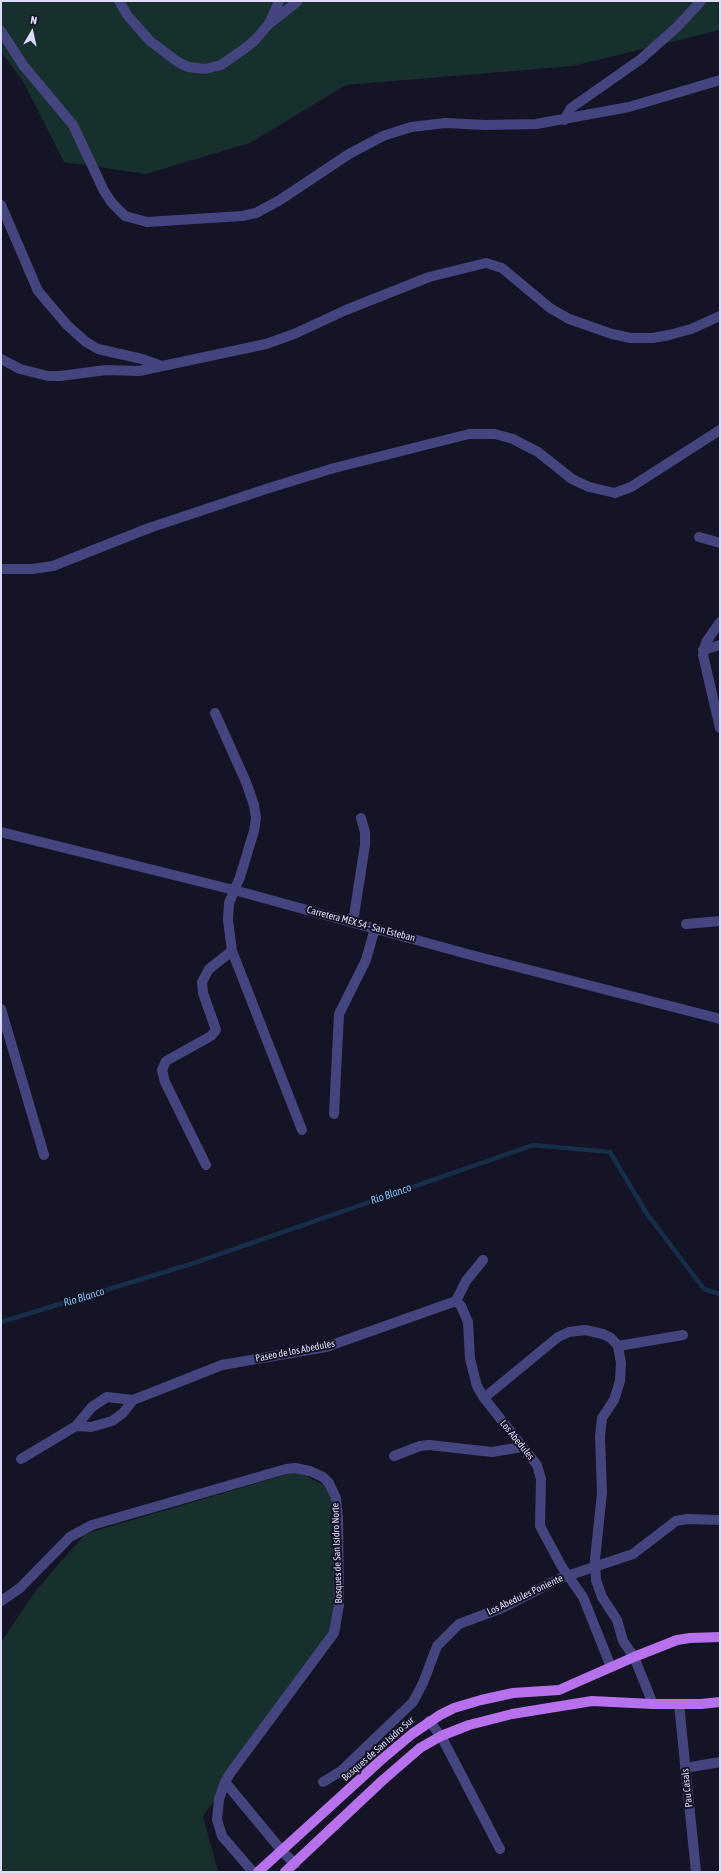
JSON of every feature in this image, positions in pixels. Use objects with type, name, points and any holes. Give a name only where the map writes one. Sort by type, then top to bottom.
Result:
[{"type":"main road","name":"Bosques de San Isidro Sur","points":[[258,1872],[381,1760],[429,1721],[454,1708],[513,1693],[551,1692],[570,1686],[634,1657],[677,1640],[720,1636]]},
{"type":"main road","points":[[570,1686],[577,1703]]},
{"type":"main road","points":[[285,1872],[420,1748],[441,1736],[489,1719],[577,1703],[602,1701],[653,1704],[720,1702]]},
{"type":"main road","points":[[354,1785],[364,1798]]},
{"type":"street","points":[[119,1],[128,16],[150,41],[178,62],[188,67],[205,69],[221,65],[254,41],[269,24],[298,1]]},
{"type":"street","points":[[269,24],[279,1]]},
{"type":"street","points":[[564,120],[571,108],[641,59],[654,48],[700,1]]},
{"type":"street","points":[[1,31],[24,66],[73,125],[104,191],[112,203],[125,216],[147,222],[242,216],[256,213],[270,206],[355,150],[384,136],[411,127],[445,123],[485,125],[536,124],[564,120],[629,108],[720,80]]},
{"type":"street","points":[[1,205],[38,291],[67,325],[93,347],[142,359],[162,366]]},
{"type":"street","points":[[1,359],[20,369],[48,376],[60,376],[106,370],[139,371],[266,344],[294,334],[352,307],[429,277],[486,263],[502,268],[550,308],[569,319],[612,334],[631,338],[661,336],[691,329],[720,316]]},
{"type":"street","points":[[1,569],[32,569],[53,566],[149,528],[266,489],[334,468],[469,434],[495,434],[513,439],[538,452],[572,479],[589,487],[615,493],[622,492],[638,484],[720,430]]},
{"type":"street","points":[[699,537],[720,543]]},
{"type":"street","points":[[720,622],[706,642],[703,650],[703,659],[720,728]]},
{"type":"street","points":[[703,650],[720,645]]},
{"type":"street","points":[[215,713],[248,787],[254,805],[256,818],[254,831],[240,878],[234,890],[228,911],[232,951],[302,1130]]},
{"type":"street","points":[[353,922],[365,845],[365,832],[361,818]]},
{"type":"street","name":"Carretera MEX 54 - San Esteban","points":[[1,832],[234,890],[478,957],[720,1019]]},
{"type":"street","points":[[686,924],[720,921]]},
{"type":"street","points":[[334,1114],[339,1014],[366,960],[375,928]]},
{"type":"street","points":[[206,1165],[165,1082],[162,1070],[166,1060],[211,1036],[216,1030],[203,993],[202,982],[209,969],[232,951]]},
{"type":"street","points":[[1,1009],[44,1155]]},
{"type":"street","points":[[456,1300],[466,1281],[483,1260]]},
{"type":"street","name":"Los Abedules","points":[[456,1300],[461,1306],[468,1322],[471,1369],[477,1386],[484,1398],[537,1465],[542,1479],[539,1520],[540,1526],[568,1576],[583,1597],[611,1667]]},
{"type":"street","name":"Paseo de los Abedules","points":[[21,1459],[76,1426],[88,1410],[104,1399],[112,1397],[133,1400],[222,1365],[326,1347],[456,1300]]},
{"type":"street","points":[[484,1398],[558,1336],[568,1332],[585,1330],[603,1334],[611,1338],[618,1346],[621,1363],[620,1381],[614,1400],[602,1418],[600,1436],[602,1493],[595,1567],[596,1580],[599,1592],[617,1620],[623,1640],[634,1657],[653,1704]]},
{"type":"street","points":[[618,1346],[683,1336]]},
{"type":"street","name":"Paseo de los Abedules","points":[[76,1426],[91,1427],[112,1420],[123,1413],[133,1400]]},
{"type":"street","points":[[394,1456],[420,1446],[428,1445],[492,1452],[522,1447]]},
{"type":"street","name":"Bosques de San Isidro Norte","points":[[1,1601],[20,1588],[70,1537],[92,1525],[286,1469],[303,1469],[323,1477],[333,1489],[338,1508],[339,1606],[336,1626],[330,1639],[225,1782],[221,1791],[217,1814],[219,1830],[229,1846],[253,1872]]},
{"type":"street","name":"Los Abedules Poniente","points":[[323,1782],[341,1771],[413,1702],[423,1683],[437,1646],[453,1629],[469,1619],[502,1608],[553,1581],[633,1554],[676,1521],[687,1519],[720,1520]]},
{"type":"street","name":"Pau Casals","points":[[679,1704],[696,1872]]},
{"type":"street","points":[[429,1721],[441,1736],[500,1849]]},
{"type":"street","points":[[685,1768],[720,1762]]},
{"type":"street","points":[[225,1782],[294,1864]]},
{"type":"green space","points":[[1,1],[720,1],[720,30],[573,66],[346,85],[250,143],[146,174],[64,162],[23,81],[1,52]]},
{"type":"green space","points":[[298,1471],[325,1486],[339,1502],[337,1571],[341,1629],[203,1816],[218,1872],[1,1872],[1,1642],[37,1589],[85,1534]]},
{"type":"waterway","name":"Rio Blanco","points":[[1,1322],[191,1264],[533,1145],[610,1152],[647,1214],[704,1289],[720,1294]]}]
